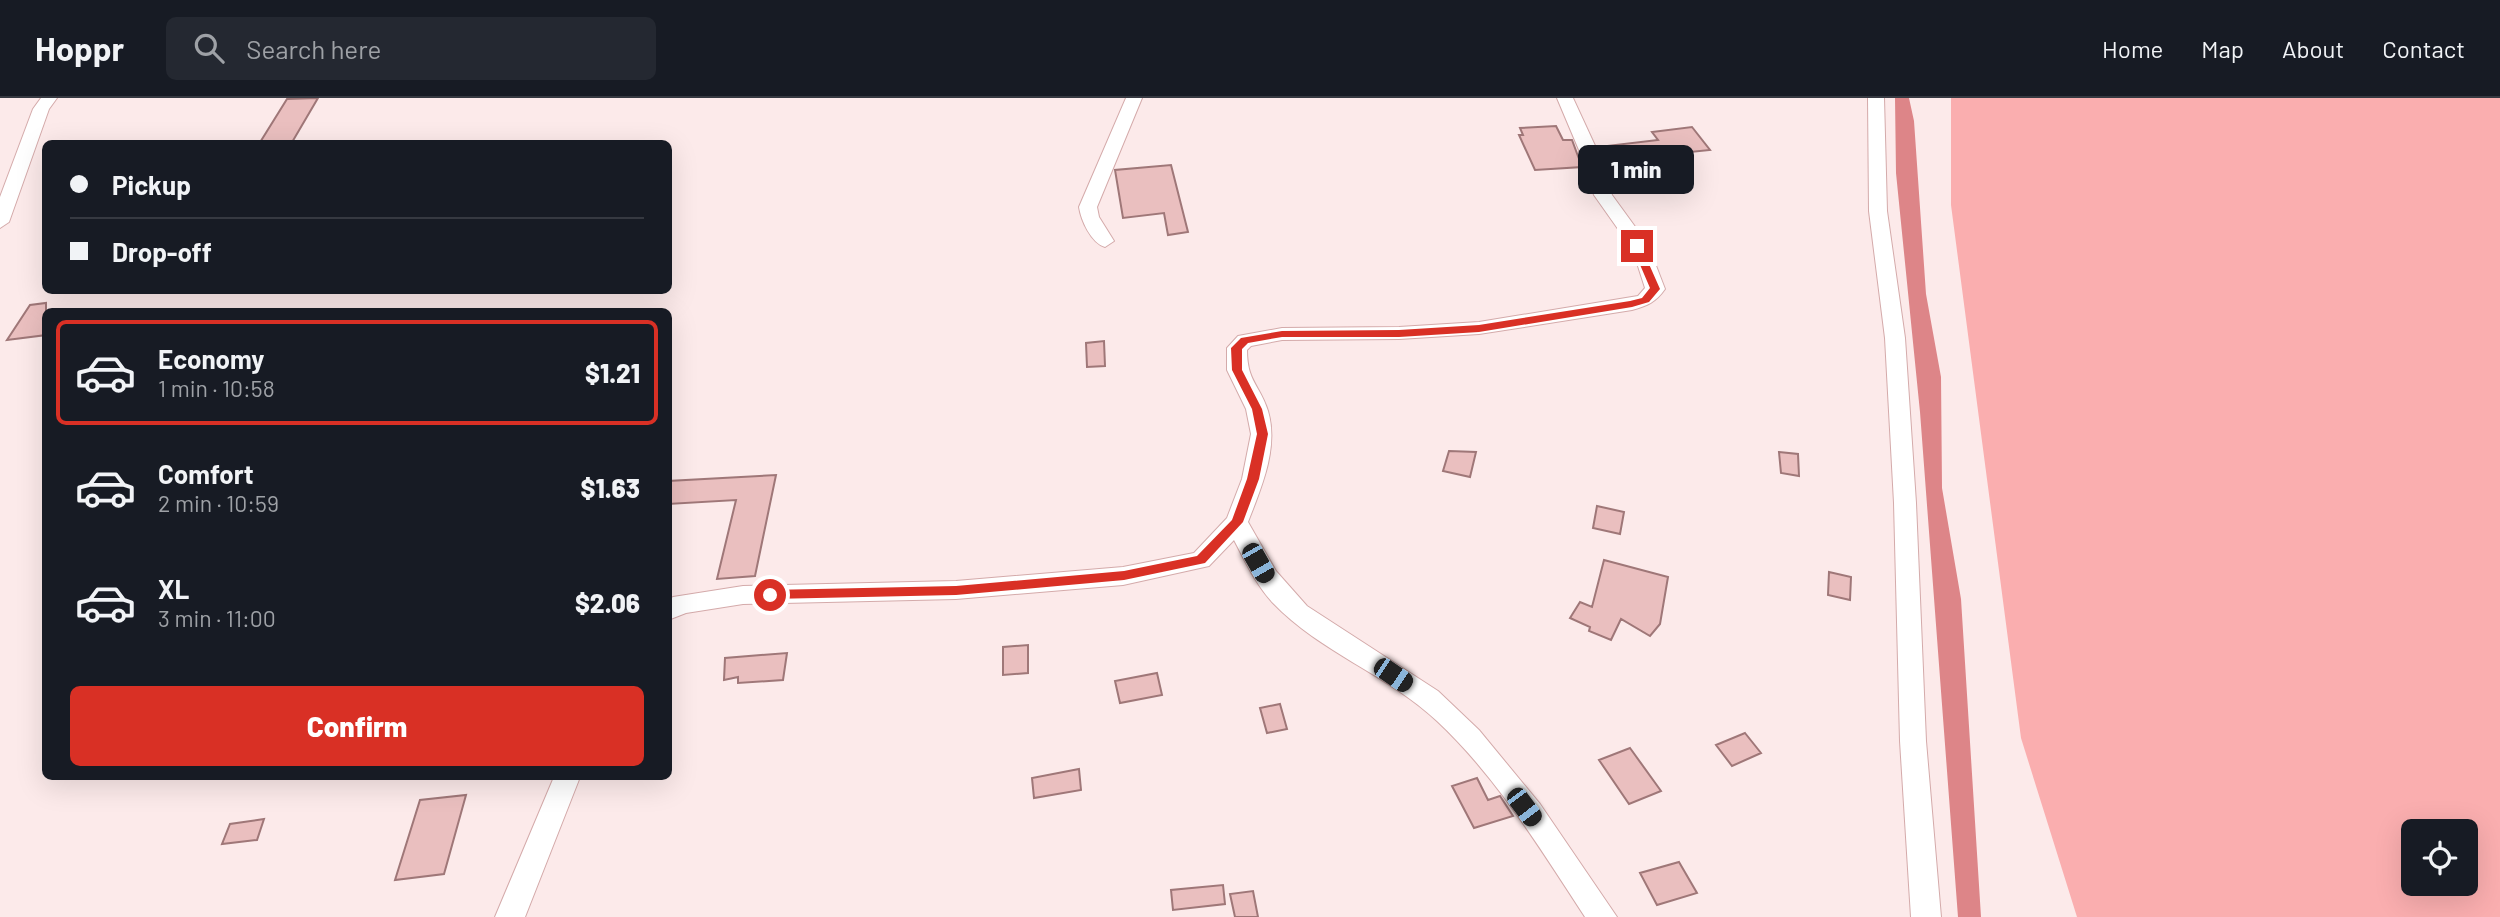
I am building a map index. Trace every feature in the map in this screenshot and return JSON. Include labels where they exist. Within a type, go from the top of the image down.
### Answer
[{"type":"street","points":[[0,222],[41,109],[49,98]]},
{"type":"street","points":[[1105,241],[1090,217],[1088,207],[1134,98]]},
{"type":"street","points":[[672,609],[682,604],[743,596],[956,590],[1124,576],[1201,560],[1237,522],[1253,479],[1262,434],[1257,409],[1237,370],[1237,348],[1245,341],[1282,334],[1399,333],[1479,328],[1632,304],[1645,300],[1655,289],[1634,240],[1603,195],[1588,150],[1565,98]]},
{"type":"street","points":[[1876,98],[1878,211],[1895,338],[1905,503],[1913,741],[1926,917]]},
{"type":"street","points":[[1237,522],[1267,578],[1282,597],[1316,624],[1447,714],[1496,770],[1566,862],[1602,917]]},
{"type":"street","points":[[510,917],[566,780]]},
{"type":"shaded area","points":[[1895,98],[1909,98],[1914,121],[1926,294],[1941,377],[1942,488],[1961,599],[1981,917],[1958,917],[1920,412],[1896,173]]},
{"type":"shaded area","points":[[1951,98],[2500,98],[2500,917],[2077,917],[2021,738],[1951,205]]},
{"type":"building","points":[[318,98],[293,140],[261,140],[287,99]]},
{"type":"building","points":[[1556,126],[1563,140],[1572,140],[1582,167],[1535,170],[1519,135],[1523,135],[1520,128]]},
{"type":"building","points":[[1692,127],[1710,150],[1670,154],[1674,160],[1633,164],[1647,186],[1617,189],[1598,147],[1658,140],[1652,132]]},
{"type":"building","points":[[1171,165],[1188,232],[1168,235],[1164,213],[1123,218],[1115,170]]},
{"type":"building","points":[[46,303],[46,308],[42,308],[42,336],[7,340],[30,305]]},
{"type":"building","points":[[1104,341],[1105,366],[1087,367],[1086,343]]},
{"type":"building","points":[[1449,451],[1476,452],[1470,477],[1443,471]]},
{"type":"building","points":[[1779,452],[1798,454],[1799,476],[1781,473]]},
{"type":"building","points":[[776,475],[755,576],[717,579],[736,500],[672,504],[672,481]]},
{"type":"building","points":[[1597,506],[1624,512],[1620,534],[1593,528]]},
{"type":"building","points":[[1604,560],[1668,577],[1660,624],[1650,636],[1621,619],[1611,640],[1589,631],[1590,627],[1570,618],[1580,602],[1592,607]]},
{"type":"building","points":[[1829,572],[1851,577],[1850,600],[1828,595]]},
{"type":"building","points":[[1028,645],[1028,673],[1003,675],[1003,647]]},
{"type":"building","points":[[787,653],[783,680],[738,683],[738,677],[724,680],[725,658]]},
{"type":"building","points":[[1157,673],[1162,695],[1120,703],[1115,681]]},
{"type":"building","points":[[1280,704],[1287,729],[1267,733],[1260,708]]},
{"type":"building","points":[[1745,733],[1761,753],[1732,766],[1716,745]]},
{"type":"building","points":[[1630,748],[1661,791],[1629,804],[1599,760]]},
{"type":"building","points":[[1079,769],[1081,790],[1034,798],[1032,778]]},
{"type":"building","points":[[1477,778],[1488,800],[1500,796],[1513,816],[1474,828],[1452,786]]},
{"type":"building","points":[[466,795],[444,874],[395,880],[420,800]]},
{"type":"building","points":[[264,819],[257,840],[222,844],[230,824]]},
{"type":"building","points":[[1679,862],[1697,893],[1657,905],[1640,873]]},
{"type":"building","points":[[1223,885],[1225,904],[1173,910],[1171,890]]},
{"type":"building","points":[[1253,891],[1258,917],[1235,917],[1230,894]]},
{"type":"route","points":[[770,595],[956,590],[1124,576],[1201,560],[1237,522],[1253,479],[1262,434],[1257,409],[1237,370],[1237,348],[1245,341],[1282,334],[1399,333],[1479,328],[1632,304],[1645,300],[1655,289],[1637,246]]}]
